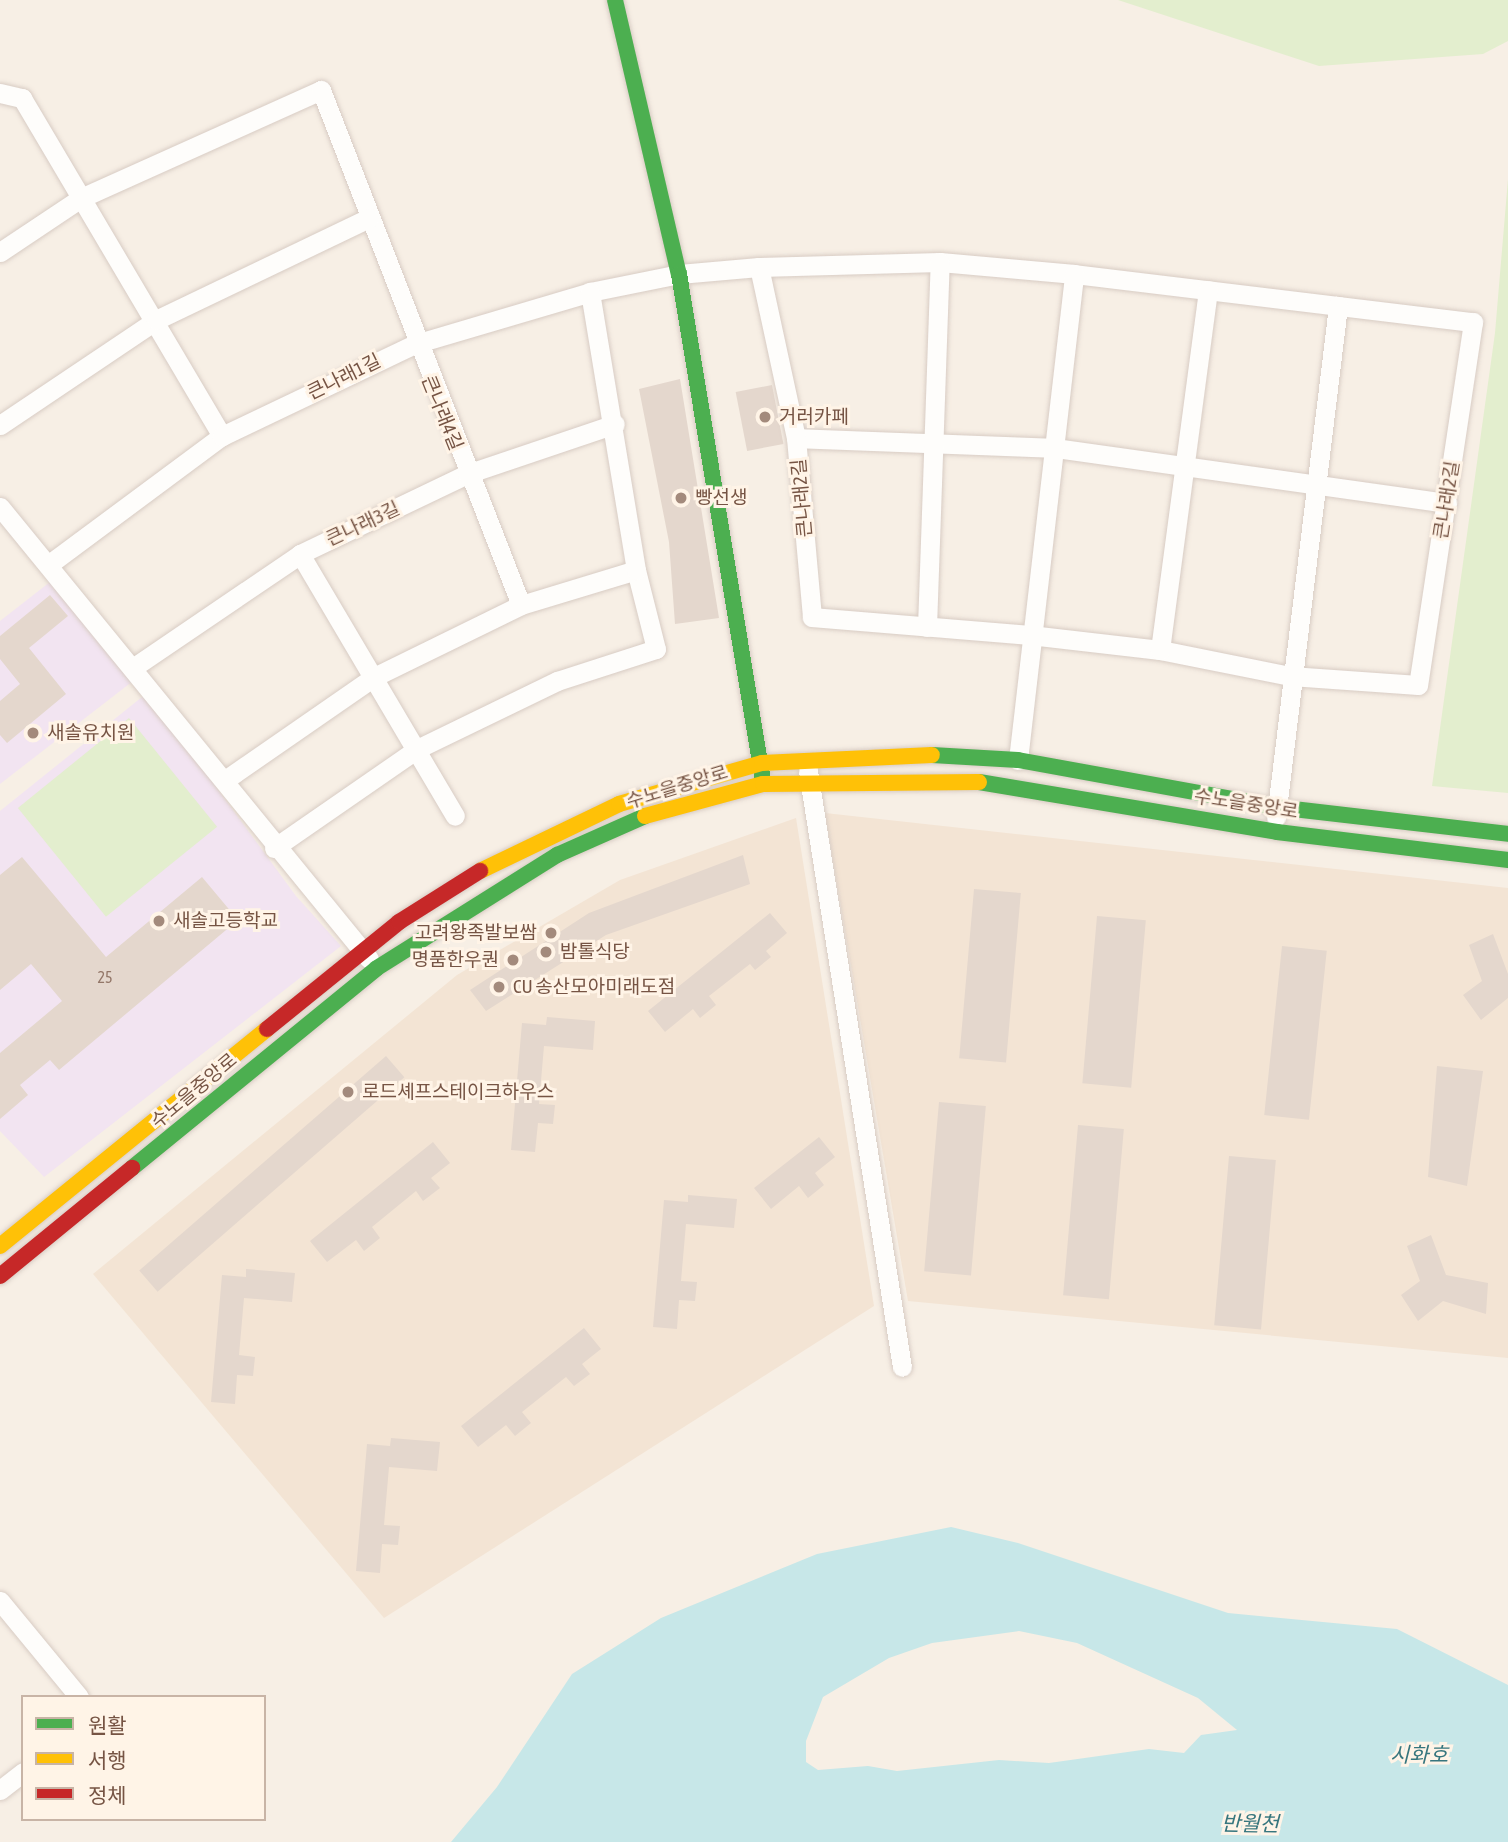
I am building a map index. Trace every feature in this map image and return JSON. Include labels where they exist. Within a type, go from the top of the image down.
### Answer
[{"type":"main road","points":[[615,0],[679,274],[762,763],[763,785]]},
{"type":"main road","name":"수노을중앙로","points":[[0,1246],[362,952],[506,855],[619,804],[762,763],[808,763],[922,754],[1018,760],[1276,807],[1508,834]]},
{"type":"main road","name":"수노을중앙로","points":[[0,1276],[377,968],[557,855],[634,820],[763,785],[964,780],[1277,832],[1508,860]]},
{"type":"street","name":"큰나래4길","points":[[0,252],[81,198],[321,90],[415,344],[521,606]]},
{"type":"street","points":[[0,93],[22,98],[156,320],[222,436]]},
{"type":"street","points":[[0,425],[59,379],[156,320],[369,218]]},
{"type":"street","name":"큰나래2길","points":[[679,274],[759,267],[940,262],[1074,274],[1474,322],[1418,685],[1290,676],[1160,650],[1030,635],[812,617],[796,438],[759,267]]},
{"type":"street","points":[[927,627],[940,262]]},
{"type":"street","name":"큰나래1길","points":[[48,565],[222,436],[415,344],[590,292],[679,274]]},
{"type":"street","points":[[1018,760],[1030,635],[1055,448],[1074,274]]},
{"type":"street","points":[[1160,650],[1182,466],[1208,290]]},
{"type":"street","points":[[274,848],[417,749],[557,681],[656,649],[636,570],[615,424],[590,292]]},
{"type":"street","points":[[1277,832],[1276,807],[1290,676],[1313,481],[1338,306]]},
{"type":"street","name":"큰나래3길","points":[[134,667],[300,554],[467,474],[615,424]]},
{"type":"street","points":[[796,438],[933,441],[1055,448],[1313,481],[1447,503]]},
{"type":"street","points":[[0,507],[225,780],[274,848],[377,968]]},
{"type":"street","points":[[300,554],[455,816]]},
{"type":"street","points":[[225,780],[374,677],[521,606],[636,570]]},
{"type":"street","points":[[808,763],[902,1367]]},
{"type":"street","points":[[3,1610],[77,1695]]},
{"type":"street","points":[[0,1790],[21,1774]]},
{"type":"shaded area","name":"새솔유치원","points":[[50,582],[133,681],[0,784],[0,621]]},
{"type":"shaded area","name":"새솔고등학교","points":[[147,693],[296,896],[341,946],[44,1177],[0,1131],[0,811]]},
{"type":"shaded area","points":[[825,813],[1508,888],[1508,1358],[908,1301]]},
{"type":"shaded area","points":[[796,818],[874,1306],[384,1618],[93,1274],[457,975],[620,880]]},
{"type":"green space","points":[[1118,0],[1508,0],[1508,41],[1483,54],[1319,66]]},
{"type":"green space","points":[[1508,179],[1508,793],[1432,786],[1495,333]]},
{"type":"green space","points":[[129,718],[217,827],[106,917],[18,808]]},
{"type":"water","points":[[951,1527],[1018,1543],[1228,1613],[1397,1629],[1508,1685],[1508,1842],[451,1842],[497,1787],[572,1674],[661,1618],[817,1554]],"holes":[[[1019,1631],[1077,1643],[1198,1698],[1237,1730],[1201,1735],[1184,1753],[1149,1749],[1049,1763],[999,1760],[897,1771],[868,1766],[818,1770],[806,1762],[806,1741],[823,1697],[889,1658],[932,1643]]]},
{"type":"building","points":[[680,379],[719,618],[675,624],[669,542],[639,389]]},
{"type":"building","points":[[772,385],[783,444],[747,451],[736,392]]},
{"type":"building","points":[[50,595],[68,616],[29,648],[66,694],[7,743],[0,735],[0,701],[20,684],[0,659],[0,636]]},
{"type":"building","points":[[743,855],[750,884],[606,935],[486,1011],[470,990],[589,913]]},
{"type":"building","points":[[22,857],[106,957],[202,877],[238,920],[59,1070],[50,1060],[20,1085],[28,1095],[0,1119],[0,1053],[62,1001],[31,964],[0,990],[0,875]]},
{"type":"building","points":[[974,889],[1021,893],[1006,1062],[959,1058]]},
{"type":"building","points":[[770,913],[787,933],[766,951],[771,957],[755,970],[750,964],[709,996],[716,1005],[700,1018],[693,1009],[665,1032],[648,1011]]},
{"type":"building","points":[[1097,916],[1146,920],[1131,1088],[1082,1083]]},
{"type":"building","points":[[1493,934],[1508,974],[1508,998],[1481,1020],[1463,995],[1482,981],[1469,945]]},
{"type":"building","points":[[1282,946],[1327,951],[1309,1120],[1264,1115]]},
{"type":"building","points":[[547,1017],[595,1021],[593,1050],[544,1046],[539,1104],[555,1105],[553,1124],[538,1123],[535,1152],[511,1150],[522,1023],[546,1025]]},
{"type":"building","points":[[386,1056],[404,1077],[158,1292],[139,1271]]},
{"type":"building","points":[[1437,1066],[1483,1071],[1467,1186],[1428,1177]]},
{"type":"building","points":[[939,1102],[986,1106],[971,1275],[924,1271]]},
{"type":"building","points":[[1078,1125],[1124,1129],[1109,1299],[1063,1295]]},
{"type":"building","points":[[819,1137],[835,1157],[815,1173],[824,1185],[808,1198],[799,1186],[771,1209],[754,1188]]},
{"type":"building","points":[[433,1142],[450,1163],[431,1178],[440,1188],[423,1201],[416,1191],[372,1227],[380,1238],[364,1251],[356,1240],[327,1262],[310,1241]]},
{"type":"building","points":[[1229,1156],[1276,1160],[1261,1329],[1214,1325]]},
{"type":"building","points":[[688,1195],[737,1199],[734,1228],[686,1224],[681,1281],[697,1282],[695,1301],[679,1300],[677,1329],[653,1327],[664,1200],[688,1202]]},
{"type":"building","points":[[1431,1235],[1446,1275],[1488,1283],[1486,1314],[1443,1301],[1418,1321],[1401,1295],[1420,1281],[1407,1246]]},
{"type":"building","points":[[246,1269],[295,1273],[292,1302],[244,1298],[239,1355],[255,1357],[253,1376],[237,1375],[235,1404],[211,1402],[222,1275],[246,1277]]},
{"type":"building","points":[[584,1328],[601,1349],[582,1364],[590,1374],[574,1386],[566,1377],[522,1412],[531,1423],[515,1436],[506,1425],[478,1447],[461,1426]]},
{"type":"building","points":[[391,1438],[440,1442],[437,1471],[389,1467],[384,1525],[400,1526],[398,1545],[382,1544],[380,1573],[356,1571],[367,1444],[390,1446]]},
{"type":"traffic: fast","points":[[615,0],[679,274],[763,781]]},
{"type":"traffic: fast","points":[[932,755],[1018,760],[1276,807],[1508,834]]},
{"type":"traffic: fast","points":[[979,782],[1277,832],[1508,860]]},
{"type":"traffic: fast","points":[[132,1168],[377,968],[557,855],[645,816]]},
{"type":"traffic: slow","points":[[480,871],[619,804],[762,763],[932,755]]},
{"type":"traffic: slow","points":[[645,816],[763,784],[979,782]]},
{"type":"traffic: slow","points":[[0,1246],[267,1029]]},
{"type":"traffic: jam","points":[[267,1029],[399,922],[480,871]]},
{"type":"traffic: jam","points":[[0,1276],[132,1168]]},
{"type":"place","name":"거러카페","points":[[765,417]]},
{"type":"place","name":"빵선생","points":[[681,498]]},
{"type":"place","name":"새솔유치원","points":[[33,733]]},
{"type":"place","name":"새솔고등학교","points":[[159,921]]},
{"type":"place","name":"고려왕족발보쌈","points":[[551,933]]},
{"type":"place","name":"밤톨식당","points":[[546,952]]},
{"type":"place","name":"명품한우퀀","points":[[513,960]]},
{"type":"place","name":"CU 송산모아미래도점","points":[[499,987]]},
{"type":"place","name":"로드셰프스테이크하우스","points":[[348,1092]]},
{"type":"water label","name":"시화호","points":[[1419,1754]]},
{"type":"water label","name":"반월천","points":[[1250,1823]]}]
